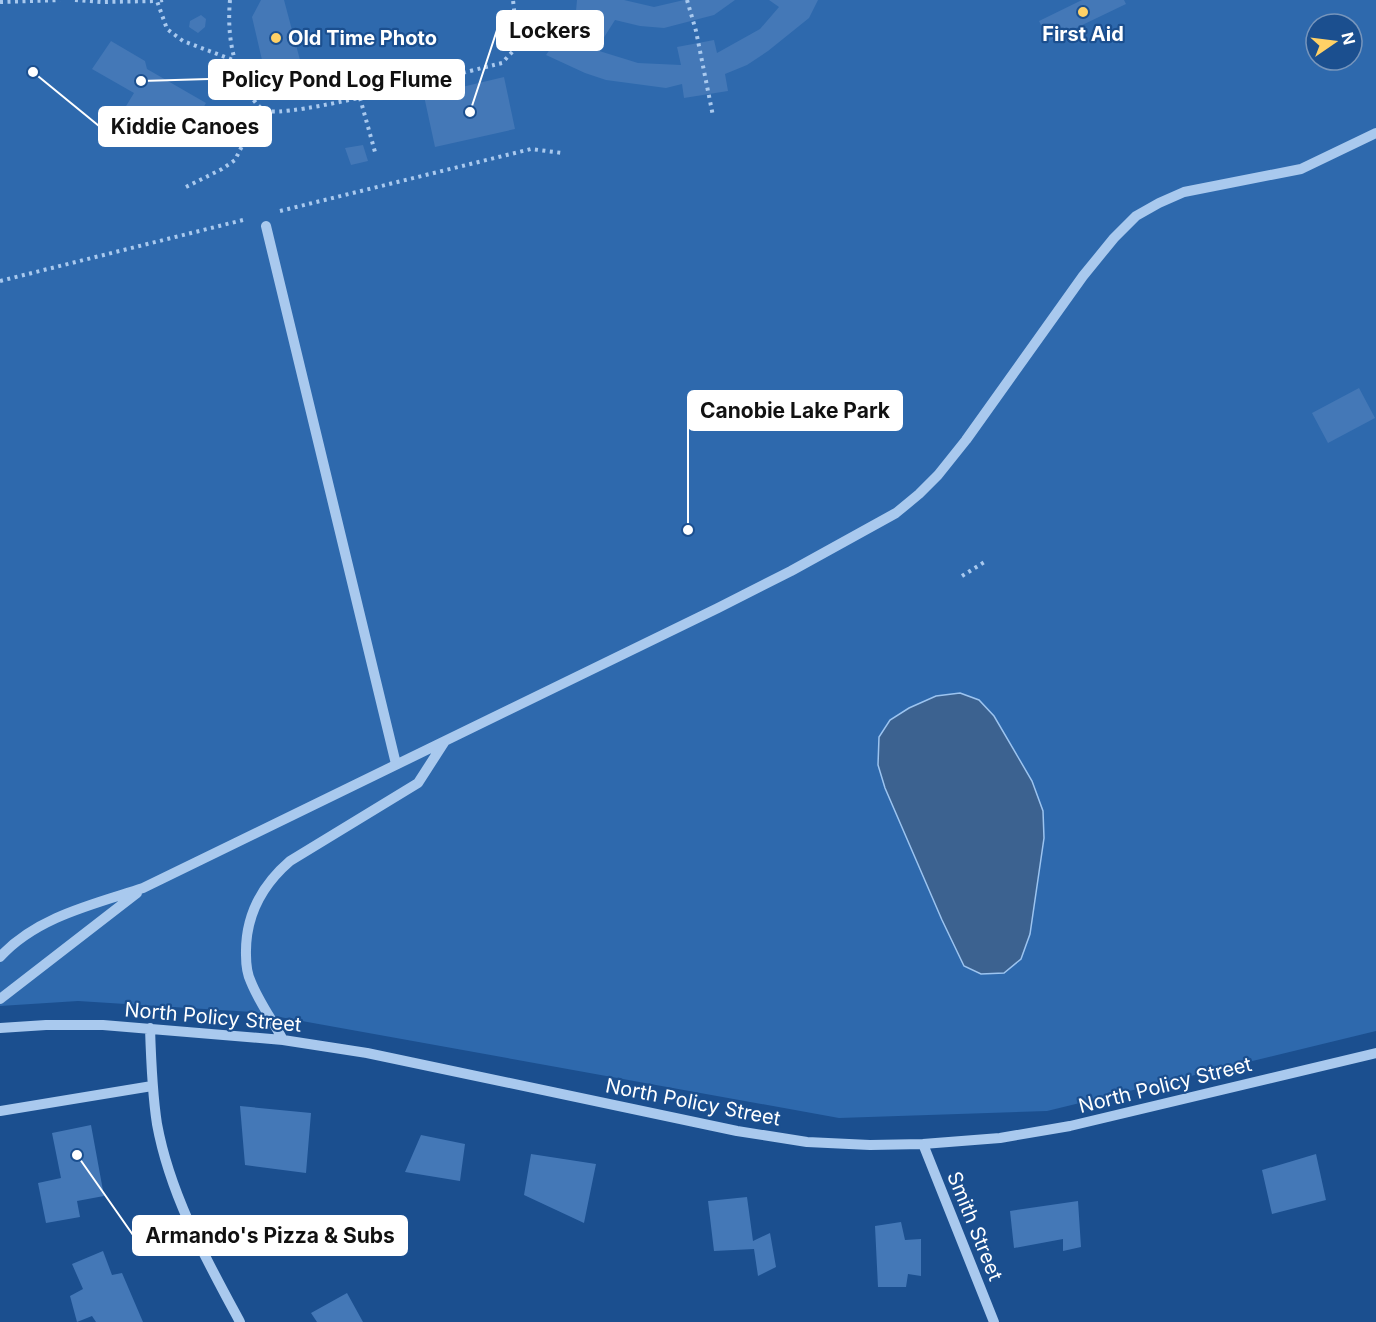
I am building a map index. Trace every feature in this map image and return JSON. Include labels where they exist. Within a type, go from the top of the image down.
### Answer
[{"type":"street","points":[[0,957],[9,947],[60,915],[143,888],[791,572],[896,513],[938,476],[1083,276],[1114,238],[1136,216],[1184,192],[1301,169],[1376,133]]},
{"type":"street","points":[[266,226],[396,764]]},
{"type":"street","points":[[283,1040],[250,982],[246,963],[248,925],[263,890],[290,861],[418,783],[446,740]]},
{"type":"street","points":[[0,999],[143,888]]},
{"type":"street","name":"North Policy Street","points":[[0,1028],[46,1024],[150,1028],[283,1040],[367,1053],[737,1131],[807,1142],[848,1145],[923,1144],[1000,1138],[1070,1126],[1376,1053]]},
{"type":"street","points":[[150,1028],[152,1086],[158,1125],[178,1196],[205,1259],[240,1322]]},
{"type":"street","points":[[0,1111],[152,1086]]},
{"type":"street","name":"Smith Street","points":[[923,1144],[994,1322]]},
{"type":"path","points":[[0,2],[60,0]]},
{"type":"path","points":[[75,0],[102,2],[163,0]]},
{"type":"path","points":[[230,0],[229,36],[234,60],[243,82],[255,103],[266,111],[283,113],[360,98],[502,63],[515,49],[517,36],[513,2],[522,0]]},
{"type":"path","points":[[687,0],[696,31],[713,116]]},
{"type":"path","points":[[157,1],[167,28],[175,35],[183,41],[234,60]]},
{"type":"path","points":[[360,98],[375,152]]},
{"type":"path","points":[[186,187],[222,170],[234,160],[266,111]]},
{"type":"path","points":[[531,148],[562,153]]},
{"type":"path","points":[[962,576],[986,561]]},
{"type":"shaded area","points":[[0,0],[1376,0],[1376,1031],[1047,1111],[839,1118],[252,1012],[78,1001],[0,1006]]},
{"type":"shaded area","points":[[960,693],[979,700],[994,716],[1032,781],[1043,811],[1044,838],[1030,934],[1021,959],[1004,973],[981,974],[964,966],[885,788],[878,765],[879,737],[890,720],[909,708],[936,696]]},
{"type":"building","name":"Old Time Photo","points":[[261,0],[284,0],[300,60],[265,73],[252,17]]},
{"type":"building","points":[[577,0],[624,0],[654,7],[684,0],[735,0],[714,15],[664,28],[640,26],[615,20],[596,50],[638,63],[681,65],[677,47],[714,40],[717,53],[760,29],[779,7],[769,0],[818,0],[809,18],[768,51],[747,65],[725,74],[728,91],[684,98],[682,84],[666,88],[606,80],[546,55],[576,11]]},
{"type":"building","name":"First Aid","points":[[1082,0],[1124,0],[1126,4],[1049,41],[1039,21]]},
{"type":"building","points":[[201,15],[206,19],[205,27],[198,33],[189,27],[190,21]]},
{"type":"building","points":[[111,41],[145,61],[147,69],[206,103],[190,131],[168,118],[160,133],[123,111],[134,93],[92,69]]},
{"type":"building","points":[[504,77],[515,129],[435,147],[424,96]]},
{"type":"building","points":[[363,145],[368,161],[351,165],[345,148]]},
{"type":"building","points":[[1359,388],[1375,418],[1328,443],[1312,413]]},
{"type":"building","points":[[240,1106],[311,1113],[306,1173],[245,1165]]},
{"type":"building","points":[[91,1125],[104,1196],[77,1201],[80,1217],[46,1223],[38,1183],[61,1178],[52,1133]]},
{"type":"building","points":[[421,1135],[465,1144],[460,1181],[405,1172]]},
{"type":"building","points":[[531,1154],[596,1164],[584,1223],[524,1195]]},
{"type":"building","points":[[1316,1154],[1326,1200],[1272,1214],[1262,1170]]},
{"type":"building","points":[[747,1197],[753,1241],[770,1233],[776,1267],[758,1276],[754,1249],[714,1251],[708,1201]]},
{"type":"building","points":[[1078,1201],[1081,1247],[1063,1251],[1063,1239],[1014,1248],[1010,1211]]},
{"type":"building","points":[[901,1222],[905,1240],[921,1239],[921,1276],[908,1274],[906,1287],[878,1287],[875,1226]]},
{"type":"building","points":[[103,1251],[112,1275],[122,1273],[143,1322],[96,1322],[92,1316],[77,1322],[70,1296],[83,1289],[72,1264]]},
{"type":"building","points":[[347,1293],[363,1322],[317,1322],[311,1313]]},
{"type":"place","name":"First Aid","points":[[1083,12]]},
{"type":"place","name":"Old Time Photo","points":[[276,38]]},
{"type":"place","name":"Kiddie Canoes","points":[[33,72]]},
{"type":"place","name":"Policy Pond Log Flume","points":[[141,81]]},
{"type":"place","name":"Lockers","points":[[470,112]]},
{"type":"place","name":"Canobie Lake Park","points":[[688,530]]},
{"type":"place","name":"Armando's Pizza & Subs","points":[[77,1155]]}]
